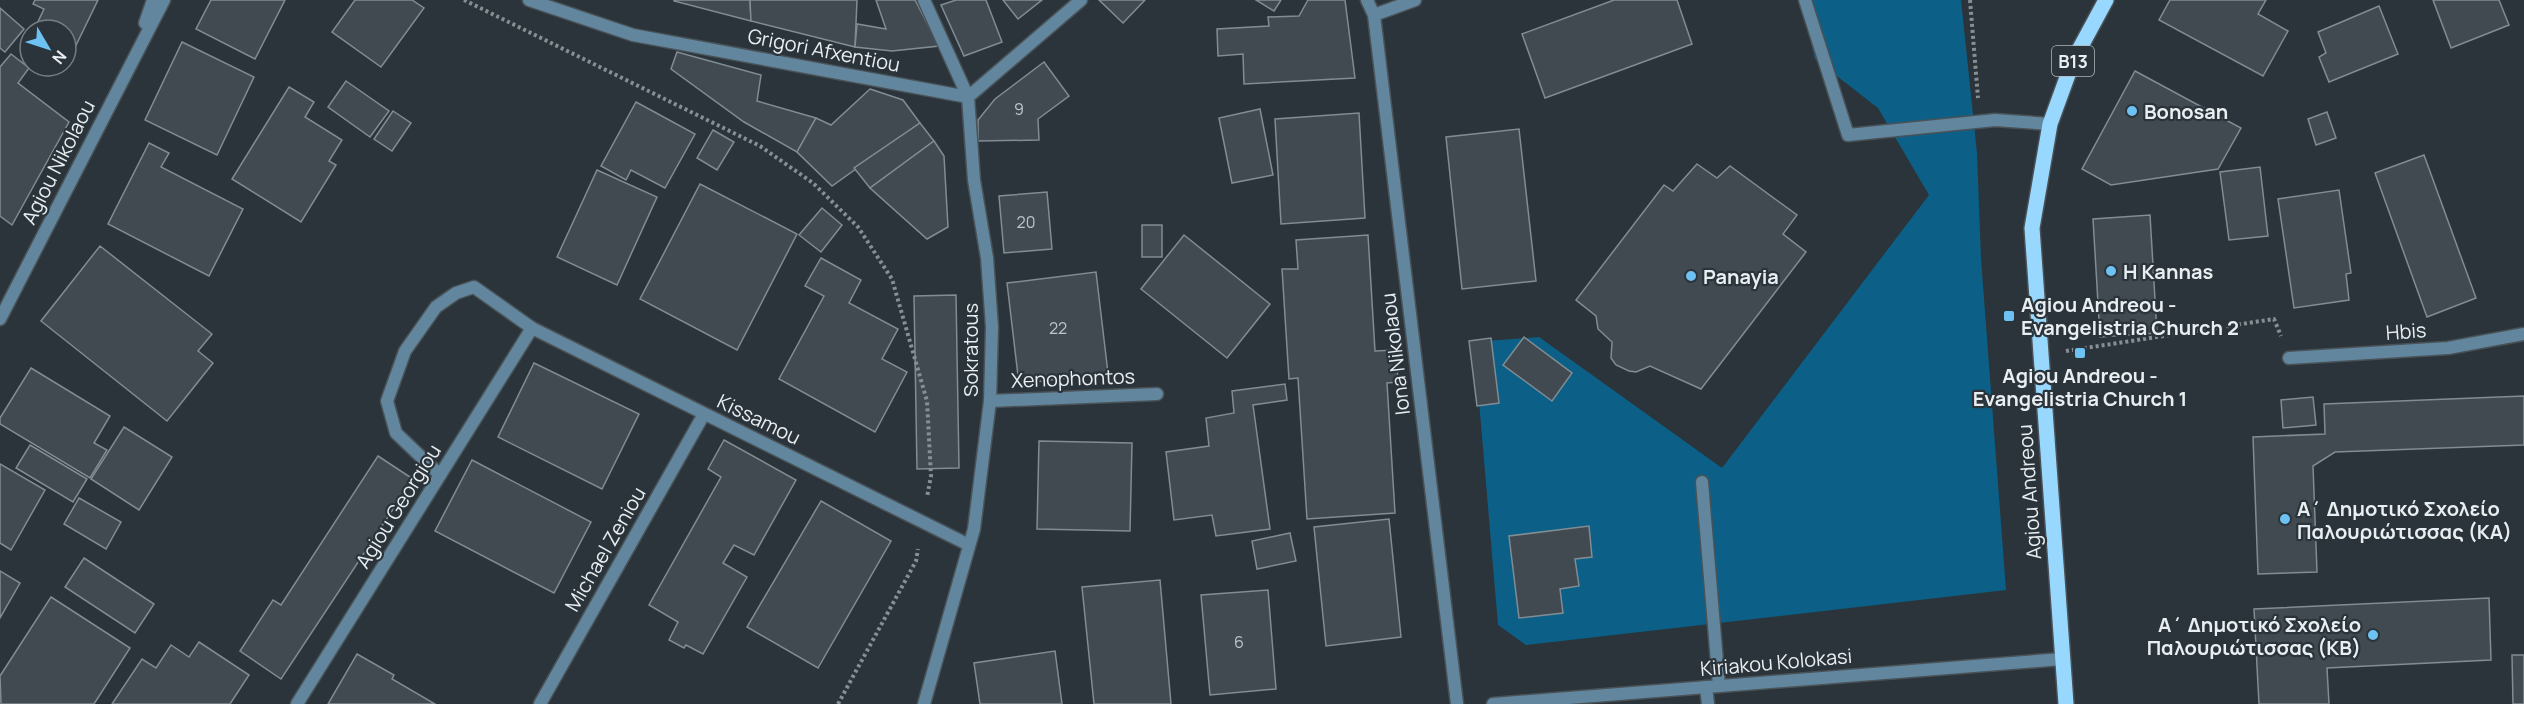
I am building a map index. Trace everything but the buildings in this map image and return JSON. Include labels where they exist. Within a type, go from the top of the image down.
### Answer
[{"type":"main road","name":"Agiou Andreou","points":[[2066,704],[2032,228],[2050,124],[2073,61],[2105,1]]},
{"type":"street","name":"Agiou Nikolaou","points":[[134,55],[153,0]]},
{"type":"street","name":"Agiou Nikolaou","points":[[0,319],[164,0]]},
{"type":"street","name":"Grigori Afxentiou","points":[[530,0],[633,35],[968,97]]},
{"type":"street","name":"Sokratous","points":[[924,0],[968,97],[974,180],[987,258],[991,316],[990,401],[969,545],[924,704]]},
{"type":"street","points":[[968,97],[1081,0]]},
{"type":"street","name":"Iona Nikolaou","points":[[1367,0],[1374,15],[1457,704]]},
{"type":"street","points":[[1374,15],[1415,0]]},
{"type":"street","points":[[1805,0],[1848,135],[1995,120],[2050,124]]},
{"type":"street","name":"Kissamou","points":[[440,475],[396,433],[387,401],[405,351],[436,307],[456,293],[474,287],[532,328],[969,545]]},
{"type":"street","name":"Agiou Georgiou","points":[[297,704],[532,328]]},
{"type":"street","name":"Hbis","points":[[2289,358],[2448,348],[2524,334]]},
{"type":"street","name":"Xenophontos","points":[[990,401],[1157,394]]},
{"type":"street","name":"Michael Zeniou","points":[[540,704],[704,414]]},
{"type":"street","points":[[1702,482],[1712,687],[1708,704]]},
{"type":"street","name":"Kiriakou Kolokasi","points":[[1494,704],[2062,659]]},
{"type":"path","points":[[464,0],[760,146],[813,183],[858,226],[892,279],[927,401],[931,476],[916,561],[838,704]]},
{"type":"path","points":[[1970,0],[1980,122]]},
{"type":"path","points":[[2041,355],[2274,319],[2289,358]]},
{"type":"shaded area","points":[[1801,0],[1961,0],[1977,153],[1981,259],[2006,590],[1526,645],[1498,625],[1474,342],[1539,337],[1722,468],[1929,195],[1878,108],[1815,59]]},
{"type":"place","name":"Bonosan","points":[[2132,111]]},
{"type":"place","name":"H Kannas","points":[[2111,271]]},
{"type":"place","name":"Panayia","points":[[1691,276]]},
{"type":"place","name":"Agiou Andreou - Evangelistria Church 2","points":[[2009,316]]},
{"type":"place","name":"Agiou Andreou - Evangelistria Church 1","points":[[2080,353]]},
{"type":"place","name":"Α΄ Δημοτικό Σχολείο Παλουριώτισσας (ΚΑ)","points":[[2285,519]]},
{"type":"place","name":"Α΄ Δημοτικό Σχολείο Παλουριώτισσας (ΚΒ)","points":[[2373,635]]}]
